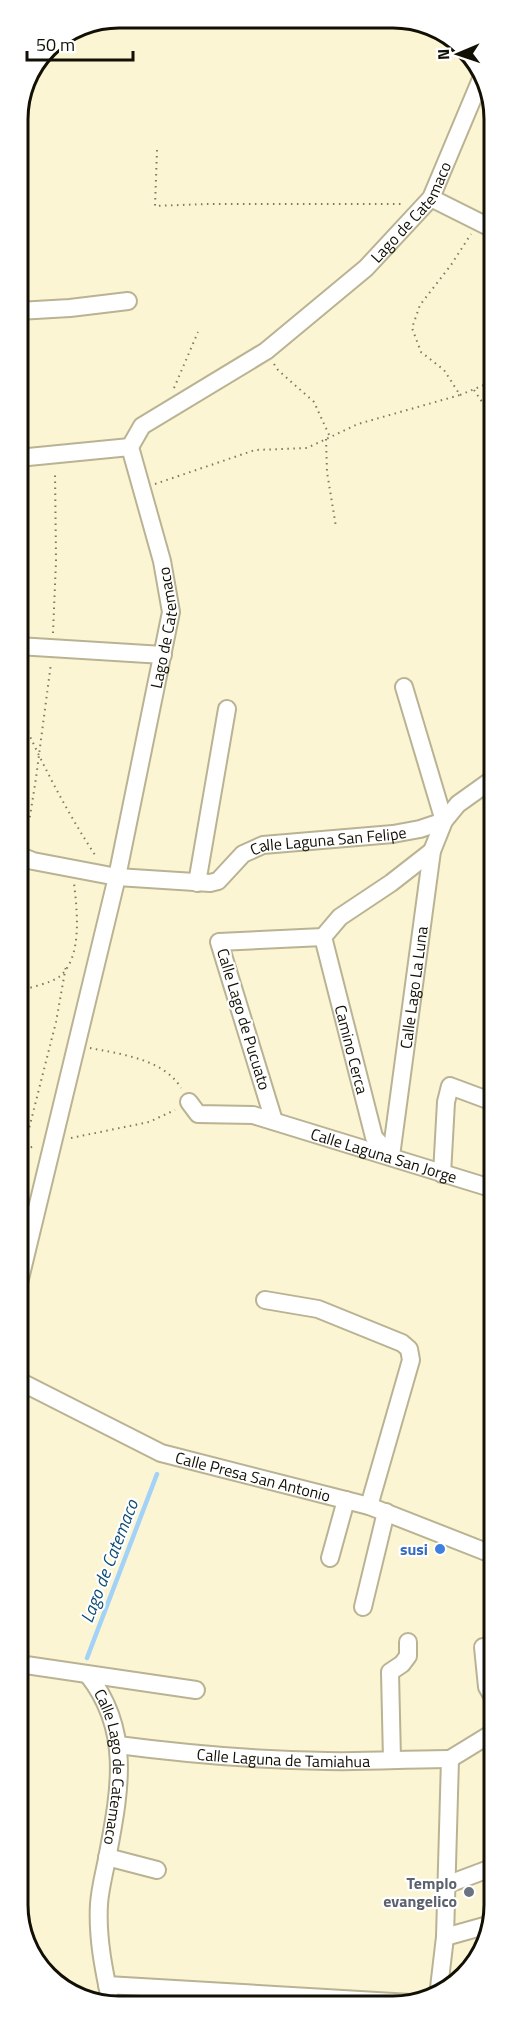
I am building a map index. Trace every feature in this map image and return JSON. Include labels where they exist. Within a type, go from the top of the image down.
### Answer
[{"type":"street","name":"Lago de Catemaco","points":[[28,1245],[76,1046],[171,612],[162,561],[130,447],[142,426],[266,351],[366,268],[428,201],[477,88]]},
{"type":"street","points":[[428,201],[484,224]]},
{"type":"street","points":[[29,310],[128,301]]},
{"type":"street","points":[[29,457],[130,447]]},
{"type":"street","points":[[29,647],[163,655]]},
{"type":"street","points":[[404,687],[444,821]]},
{"type":"street","points":[[197,883],[227,709]]},
{"type":"street","name":"Calle Laguna San Felipe","points":[[29,859],[113,877],[210,883],[218,881],[243,854],[263,845],[393,834],[420,829],[444,821],[458,804],[484,786]]},
{"type":"street","name":"Calle Lago La Luna","points":[[391,1156],[432,851],[444,821]]},
{"type":"street","points":[[323,937],[340,917],[391,883],[432,851]]},
{"type":"street","name":"Calle Lago de Pucuato","points":[[274,1121],[219,942],[323,937]]},
{"type":"street","name":"Camino Cerca","points":[[323,937],[374,1137],[391,1156]]},
{"type":"street","points":[[442,1174],[446,1102],[450,1086],[483,1098]]},
{"type":"street","name":"Calle Laguna San Jorge","points":[[189,1102],[198,1114],[253,1115],[483,1186]]},
{"type":"street","points":[[265,1300],[318,1309],[402,1342],[409,1349],[411,1359],[369,1506]]},
{"type":"street","name":"Calle Presa San Antonio","points":[[28,1387],[161,1453],[369,1506],[483,1551]]},
{"type":"street","points":[[330,1558],[346,1500]]},
{"type":"street","points":[[363,1606],[386,1512]]},
{"type":"street","points":[[392,1760],[390,1672],[402,1664],[408,1656],[408,1642]]},
{"type":"street","points":[[28,1665],[196,1690]]},
{"type":"street","name":"Calle Lago de Catemaco","points":[[88,1675],[101,1692],[118,1745],[120,1768],[116,1811],[99,1903],[100,1944],[109,1995]]},
{"type":"street","points":[[440,1982],[445,1937],[450,1759],[483,1739]]},
{"type":"street","name":"Calle Laguna de Tamiahua","points":[[118,1745],[278,1759],[328,1761],[450,1759]]},
{"type":"street","points":[[107,1857],[157,1870]]},
{"type":"street","points":[[446,1885],[483,1871]]},
{"type":"street","points":[[445,1937],[480,1927]]},
{"type":"street","points":[[107,1986],[297,1996]]},
{"type":"path","points":[[157,150],[154,206],[428,201]]},
{"type":"path","points":[[460,395],[444,370],[421,352],[412,328],[420,305],[484,227]]},
{"type":"path","points":[[163,413],[198,332]]},
{"type":"path","points":[[266,351],[278,370],[314,402],[328,438],[327,472],[336,527]]},
{"type":"path","points":[[141,488],[255,450],[307,448],[358,424],[460,395],[484,385]]},
{"type":"path","points":[[474,390],[484,405]]},
{"type":"path","points":[[29,733],[74,823],[113,877]]},
{"type":"path","points":[[29,988],[58,978],[73,957],[77,927],[72,868]]},
{"type":"path","points":[[28,1123],[56,1022],[66,966]]},
{"type":"path","points":[[28,1148],[149,1122],[189,1102],[176,1080],[151,1064],[124,1055],[76,1046]]},
{"type":"waterway","name":"Lago de Catemaco","points":[[87,1658],[157,1474]]},
{"type":"place","name":"susi","points":[[440,1549]]},
{"type":"place","name":"Templo evangelico","points":[[469,1892]]}]
